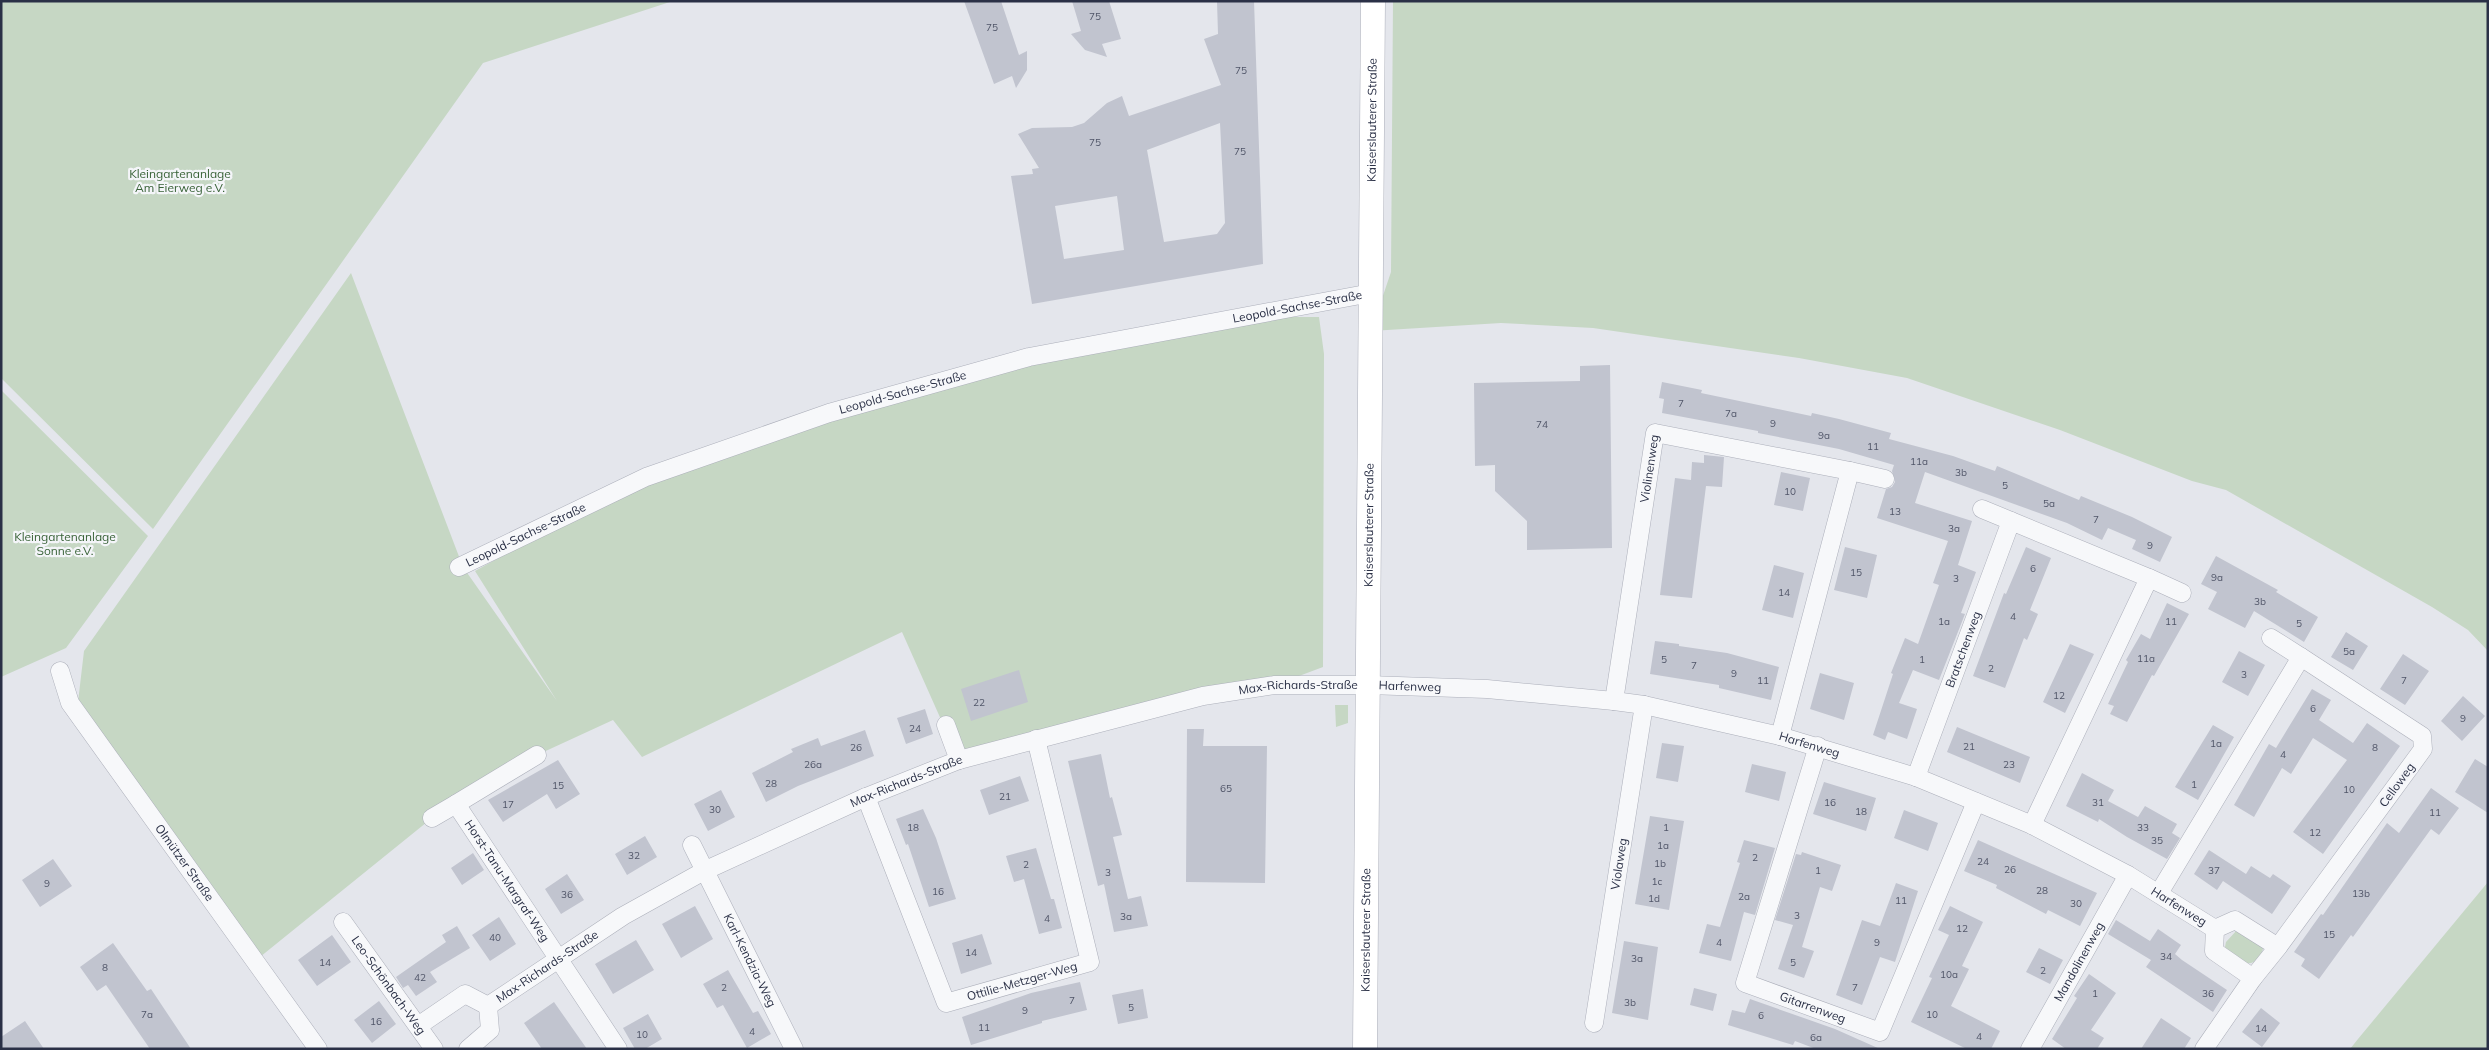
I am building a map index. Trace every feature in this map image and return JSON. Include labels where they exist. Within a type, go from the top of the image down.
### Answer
[{"type":"street","name":"Kaiserslauterer Straße","points":[[1365,1049],[1373,1]]},
{"type":"street","name":"Leopold-Sachse-Straße","points":[[459,567],[646,477],[829,413],[1029,357],[1371,293]]},
{"type":"street","name":"Violinenweg","points":[[1614,701],[1655,433],[1885,479]]},
{"type":"street","points":[[1780,736],[1850,471]]},
{"type":"street","points":[[1982,509],[2182,593]]},
{"type":"street","name":"Bratschenweg","points":[[1916,777],[2011,521]]},
{"type":"street","points":[[2032,825],[2149,578]]},
{"type":"street","name":"Celloweg","points":[[2271,638],[2302,656],[2422,736],[2423,749],[2278,947]]},
{"type":"street","points":[[2159,893],[2302,656]]},
{"type":"street","name":"Olmützer Straße","points":[[60,671],[70,703],[318,1049]]},
{"type":"street","name":"Max-Richards-Straße","points":[[488,1006],[623,916],[704,871],[866,797],[959,760],[1203,696],[1275,685],[1368,685]]},
{"type":"street","name":"Harfenweg","points":[[1368,685],[1487,689],[1614,701],[1644,706],[1818,746],[1916,777],[2032,825],[2128,875],[2215,929]]},
{"type":"street","name":"Violaweg","points":[[1594,1023],[1644,706]]},
{"type":"street","points":[[946,725],[959,760]]},
{"type":"street","name":"Ottilie-Metzger-Weg","points":[[866,797],[946,1003],[1090,962],[1036,739]]},
{"type":"street","name":"Gitarrenweg","points":[[1818,746],[1745,983],[1880,1032],[1976,802]]},
{"type":"street","points":[[432,818],[537,755]]},
{"type":"street","name":"Horst-Tanu-Margraf-Weg","points":[[456,804],[558,959]]},
{"type":"street","points":[[692,845],[704,871]]},
{"type":"street","name":"Karl-Kendzia-Weg","points":[[704,871],[794,1049]]},
{"type":"street","name":"Mandolinenweg","points":[[2030,1049],[2128,875]]},
{"type":"street","name":"Harfenweg","points":[[2215,929],[2235,920],[2278,947]]},
{"type":"street","name":"Leo-Schönbach-Weg","points":[[344,922],[434,1049]]},
{"type":"street","name":"Harfenweg","points":[[2215,929],[2214,951],[2253,978]]},
{"type":"street","points":[[2204,1049],[2253,978],[2278,947]]},
{"type":"street","points":[[558,959],[618,1049]]},
{"type":"street","name":"Max-Richards-Straße","points":[[418,1026],[465,994],[488,1006]]},
{"type":"street","name":"Max-Richards-Straße","points":[[468,1049],[490,1030],[488,1006]]},
{"type":"green space","name":"Kleingartenanlage Am Eierweg e.V.","points":[[1,1],[673,1],[483,63],[153,529],[1,378]]},
{"type":"green space","points":[[1393,1],[2488,1],[2488,651],[2468,630],[2432,607],[2226,490],[2192,481],[2060,430],[1907,378],[1799,358],[1593,328],[1501,323],[1371,331],[1391,272]]},
{"type":"green space","points":[[351,273],[463,567],[557,701],[475,571],[646,477],[1029,357],[1286,317],[1319,317],[1324,354],[1323,667],[1275,685],[959,760],[902,632],[642,757],[613,720],[537,755],[432,818],[255,961],[78,702],[84,651]]},
{"type":"green space","name":"Kleingartenanlage Sonne e.V.","points":[[1,390],[148,536],[66,648],[1,677]]},
{"type":"green space","points":[[1335,705],[1348,705],[1348,723],[1336,727]]},
{"type":"green space","points":[[2488,882],[2488,1049],[2350,1049],[2358,1039]]},
{"type":"green space","points":[[2237,930],[2263,947],[2262,953],[2254,962],[2245,963],[2240,961],[2231,955],[2225,947],[2226,942]]},
{"type":"building","points":[[964,1],[1001,1],[1019,55],[1027,51],[1027,70],[1016,88],[1012,76],[994,84]]},
{"type":"building","points":[[1072,1],[1109,1],[1121,39],[1102,44],[1107,57],[1085,50],[1071,34],[1081,31]]},
{"type":"building","points":[[1217,1],[1254,1],[1263,264],[1032,304],[1011,176],[1033,174],[1032,169],[1039,168],[1018,134],[1032,128],[1072,127],[1084,123],[1107,103],[1122,96],[1129,116],[1221,85],[1204,39],[1218,34]],"holes":[[[1220,123],[1225,223],[1217,234],[1164,242],[1147,150]],[[1117,196],[1124,250],[1064,259],[1055,206]]]},
{"type":"building","points":[[1610,365],[1612,548],[1527,550],[1527,521],[1495,491],[1495,465],[1475,466],[1474,383],[1580,381],[1580,366]]},
{"type":"building","points":[[1662,382],[1702,390],[1701,393],[1811,416],[1812,413],[1839,419],[1891,433],[1889,439],[1953,456],[1995,471],[1997,466],[2079,500],[2081,496],[2132,517],[2172,537],[2160,562],[2132,549],[2136,540],[2108,528],[2102,540],[2067,523],[1925,472],[1915,503],[1972,521],[1958,565],[1976,572],[1961,613],[1965,614],[1939,680],[1913,670],[1899,703],[1917,709],[1907,739],[1888,732],[1885,740],[1873,735],[1893,674],[1891,673],[1905,638],[1918,644],[1939,585],[1933,583],[1948,541],[1877,518],[1886,489],[1892,487],[1895,482],[1892,471],[1894,465],[1839,449],[1662,413],[1664,399],[1659,398]]},
{"type":"building","points":[[1704,455],[1724,457],[1722,487],[1706,486],[1692,598],[1660,595],[1675,478],[1691,480],[1692,462],[1704,463]]},
{"type":"building","points":[[1781,472],[1810,478],[1803,511],[1774,505]]},
{"type":"building","points":[[1845,547],[1877,555],[1867,598],[1834,590]]},
{"type":"building","points":[[2026,547],[2051,558],[2030,610],[2038,614],[2027,640],[2024,638],[2005,688],[1973,676],[2004,593],[2006,594]]},
{"type":"building","points":[[2216,556],[2278,590],[2276,592],[2318,617],[2304,642],[2254,611],[2245,628],[2208,609],[2217,592],[2201,584]]},
{"type":"building","points":[[1774,565],[1804,573],[1793,618],[1762,610]]},
{"type":"building","points":[[2167,603],[2189,614],[2154,676],[2152,675],[2127,722],[2110,714],[2114,706],[2108,704],[2128,662],[2126,660],[2141,634],[2150,639]]},
{"type":"building","points":[[2346,632],[2368,646],[2353,670],[2331,657]]},
{"type":"building","points":[[1655,641],[1727,653],[1779,667],[1771,700],[1719,688],[1719,685],[1650,674]]},
{"type":"building","points":[[2070,644],[2094,654],[2065,713],[2043,702]]},
{"type":"building","points":[[2239,651],[2265,665],[2248,696],[2222,682]]},
{"type":"building","points":[[2403,654],[2429,671],[2405,705],[2380,689]]},
{"type":"building","points":[[1019,670],[1028,702],[971,721],[961,689]]},
{"type":"building","points":[[1820,673],[1854,683],[1844,720],[1810,709]]},
{"type":"building","points":[[2312,689],[2331,700],[2319,720],[2353,743],[2367,723],[2400,746],[2323,854],[2293,832],[2347,760],[2313,738],[2291,774],[2282,768],[2254,817],[2234,805],[2269,744],[2276,748]]},
{"type":"building","points":[[2463,696],[2485,716],[2462,741],[2441,721]]},
{"type":"building","points":[[925,709],[933,734],[906,744],[897,718]]},
{"type":"building","points":[[2213,725],[2234,737],[2198,800],[2175,787]]},
{"type":"building","points":[[1957,727],[2030,757],[2020,783],[1947,752]]},
{"type":"building","points":[[1187,729],[1204,729],[1203,746],[1267,746],[1265,883],[1186,882]]},
{"type":"building","points":[[865,730],[874,756],[798,786],[766,802],[752,773],[793,752],[791,749],[818,738],[821,746]]},
{"type":"building","points":[[1662,743],[1684,746],[1678,782],[1656,778]]},
{"type":"building","points":[[1101,754],[1110,798],[1112,797],[1122,835],[1113,837],[1128,899],[1141,896],[1148,926],[1114,932],[1104,884],[1098,886],[1068,761]]},
{"type":"building","points":[[2475,759],[2488,767],[2488,813],[2455,792]]},
{"type":"building","points":[[558,760],[580,794],[556,809],[547,794],[503,822],[488,800]]},
{"type":"building","points":[[1752,764],[1786,772],[1779,801],[1745,792]]},
{"type":"building","points":[[2082,773],[2114,790],[2108,801],[2138,817],[2145,806],[2177,824],[2172,833],[2180,838],[2167,859],[2099,819],[2098,822],[2066,806]]},
{"type":"building","points":[[1020,776],[1029,801],[989,815],[980,790]]},
{"type":"building","points":[[1824,782],[1876,798],[1866,831],[1813,814]]},
{"type":"building","points":[[2431,788],[2459,808],[2439,835],[2431,829],[2353,937],[2351,935],[2319,979],[2301,966],[2305,959],[2294,952],[2321,914],[2323,915],[2387,823],[2399,833]]},
{"type":"building","points":[[721,790],[735,817],[708,831],[694,804]]},
{"type":"building","points":[[923,809],[936,838],[956,899],[929,907],[908,844],[906,845],[896,819]]},
{"type":"building","points":[[1904,810],[1938,823],[1928,851],[1894,838]]},
{"type":"building","points":[[1650,816],[1684,821],[1669,910],[1635,904]]},
{"type":"building","points":[[645,836],[657,857],[627,875],[615,854]]},
{"type":"building","points":[[1744,840],[1775,848],[1755,915],[1744,912],[1731,961],[1699,953],[1707,924],[1720,927],[1740,863],[1737,862]]},
{"type":"building","points":[[1978,840],[2097,893],[2080,926],[2048,910],[2046,914],[1996,888],[1997,885],[1964,871]]},
{"type":"building","points":[[1036,848],[1062,928],[1039,934],[1024,879],[1014,882],[1006,856]]},
{"type":"building","points":[[2209,850],[2246,874],[2251,866],[2270,878],[2273,874],[2291,886],[2272,914],[2223,881],[2217,890],[2194,874]]},
{"type":"building","points":[[1802,852],[1841,865],[1832,891],[1820,887],[1802,947],[1814,951],[1804,978],[1778,969],[1793,925],[1775,920],[1796,854],[1801,855]]},
{"type":"building","points":[[473,853],[484,870],[462,885],[451,868]]},
{"type":"building","points":[[53,859],[72,886],[40,907],[22,880]]},
{"type":"building","points":[[567,874],[584,900],[561,914],[545,889]]},
{"type":"building","points":[[1896,883],[1918,891],[1895,962],[1880,957],[1862,1005],[1836,995],[1862,920],[1880,926]]},
{"type":"building","points":[[695,906],[713,939],[681,958],[662,924]]},
{"type":"building","points":[[1950,906],[1983,922],[1962,966],[1969,969],[1951,1006],[2000,1031],[1991,1049],[1967,1049],[1911,1022],[1932,978],[1929,977],[1949,935],[1938,930]]},
{"type":"building","points":[[499,917],[516,944],[490,961],[472,935]]},
{"type":"building","points":[[2116,920],[2150,941],[2158,929],[2181,945],[2175,954],[2227,990],[2213,1012],[2146,967],[2151,960],[2108,934]]},
{"type":"building","points":[[457,926],[470,948],[430,972],[437,982],[416,996],[408,985],[403,988],[396,977],[446,942],[442,935]]},
{"type":"building","points":[[982,934],[992,964],[961,974],[952,943]]},
{"type":"building","points":[[332,935],[351,962],[317,986],[298,960]]},
{"type":"building","points":[[636,940],[654,970],[613,994],[595,964]]},
{"type":"building","points":[[1624,941],[1658,947],[1648,1020],[1612,1013]]},
{"type":"building","points":[[113,943],[147,991],[151,989],[191,1049],[150,1049],[106,985],[97,991],[80,967]]},
{"type":"building","points":[[2039,948],[2063,960],[2050,984],[2026,972]]},
{"type":"building","points":[[728,970],[753,1013],[758,1011],[771,1034],[747,1048],[723,1005],[717,1008],[703,984]]},
{"type":"building","points":[[2089,974],[2116,993],[2091,1030],[2104,1038],[2097,1049],[2066,1049],[2052,1039],[2077,998],[2074,996]]},
{"type":"building","points":[[1080,982],[1087,1010],[1042,1021],[1042,1023],[971,1045],[962,1017],[1031,993]]},
{"type":"building","points":[[1694,988],[1717,994],[1713,1011],[1690,1005]]},
{"type":"building","points":[[1143,989],[1148,1018],[1118,1024],[1112,995]]},
{"type":"building","points":[[1750,999],[1835,1029],[1880,1049],[1816,1049],[1795,1041],[1793,1045],[1728,1025],[1732,1010],[1745,1013]]},
{"type":"building","points":[[379,1001],[396,1024],[372,1043],[354,1020]]},
{"type":"building","points":[[554,1002],[587,1049],[542,1049],[524,1023]]},
{"type":"building","points":[[2261,1008],[2280,1023],[2262,1047],[2242,1032]]},
{"type":"building","points":[[648,1014],[662,1039],[645,1049],[635,1049],[623,1028]]},
{"type":"building","points":[[2161,1018],[2191,1038],[2184,1049],[2141,1049]]},
{"type":"building","points":[[25,1021],[44,1049],[1,1049],[1,1037]]}]
